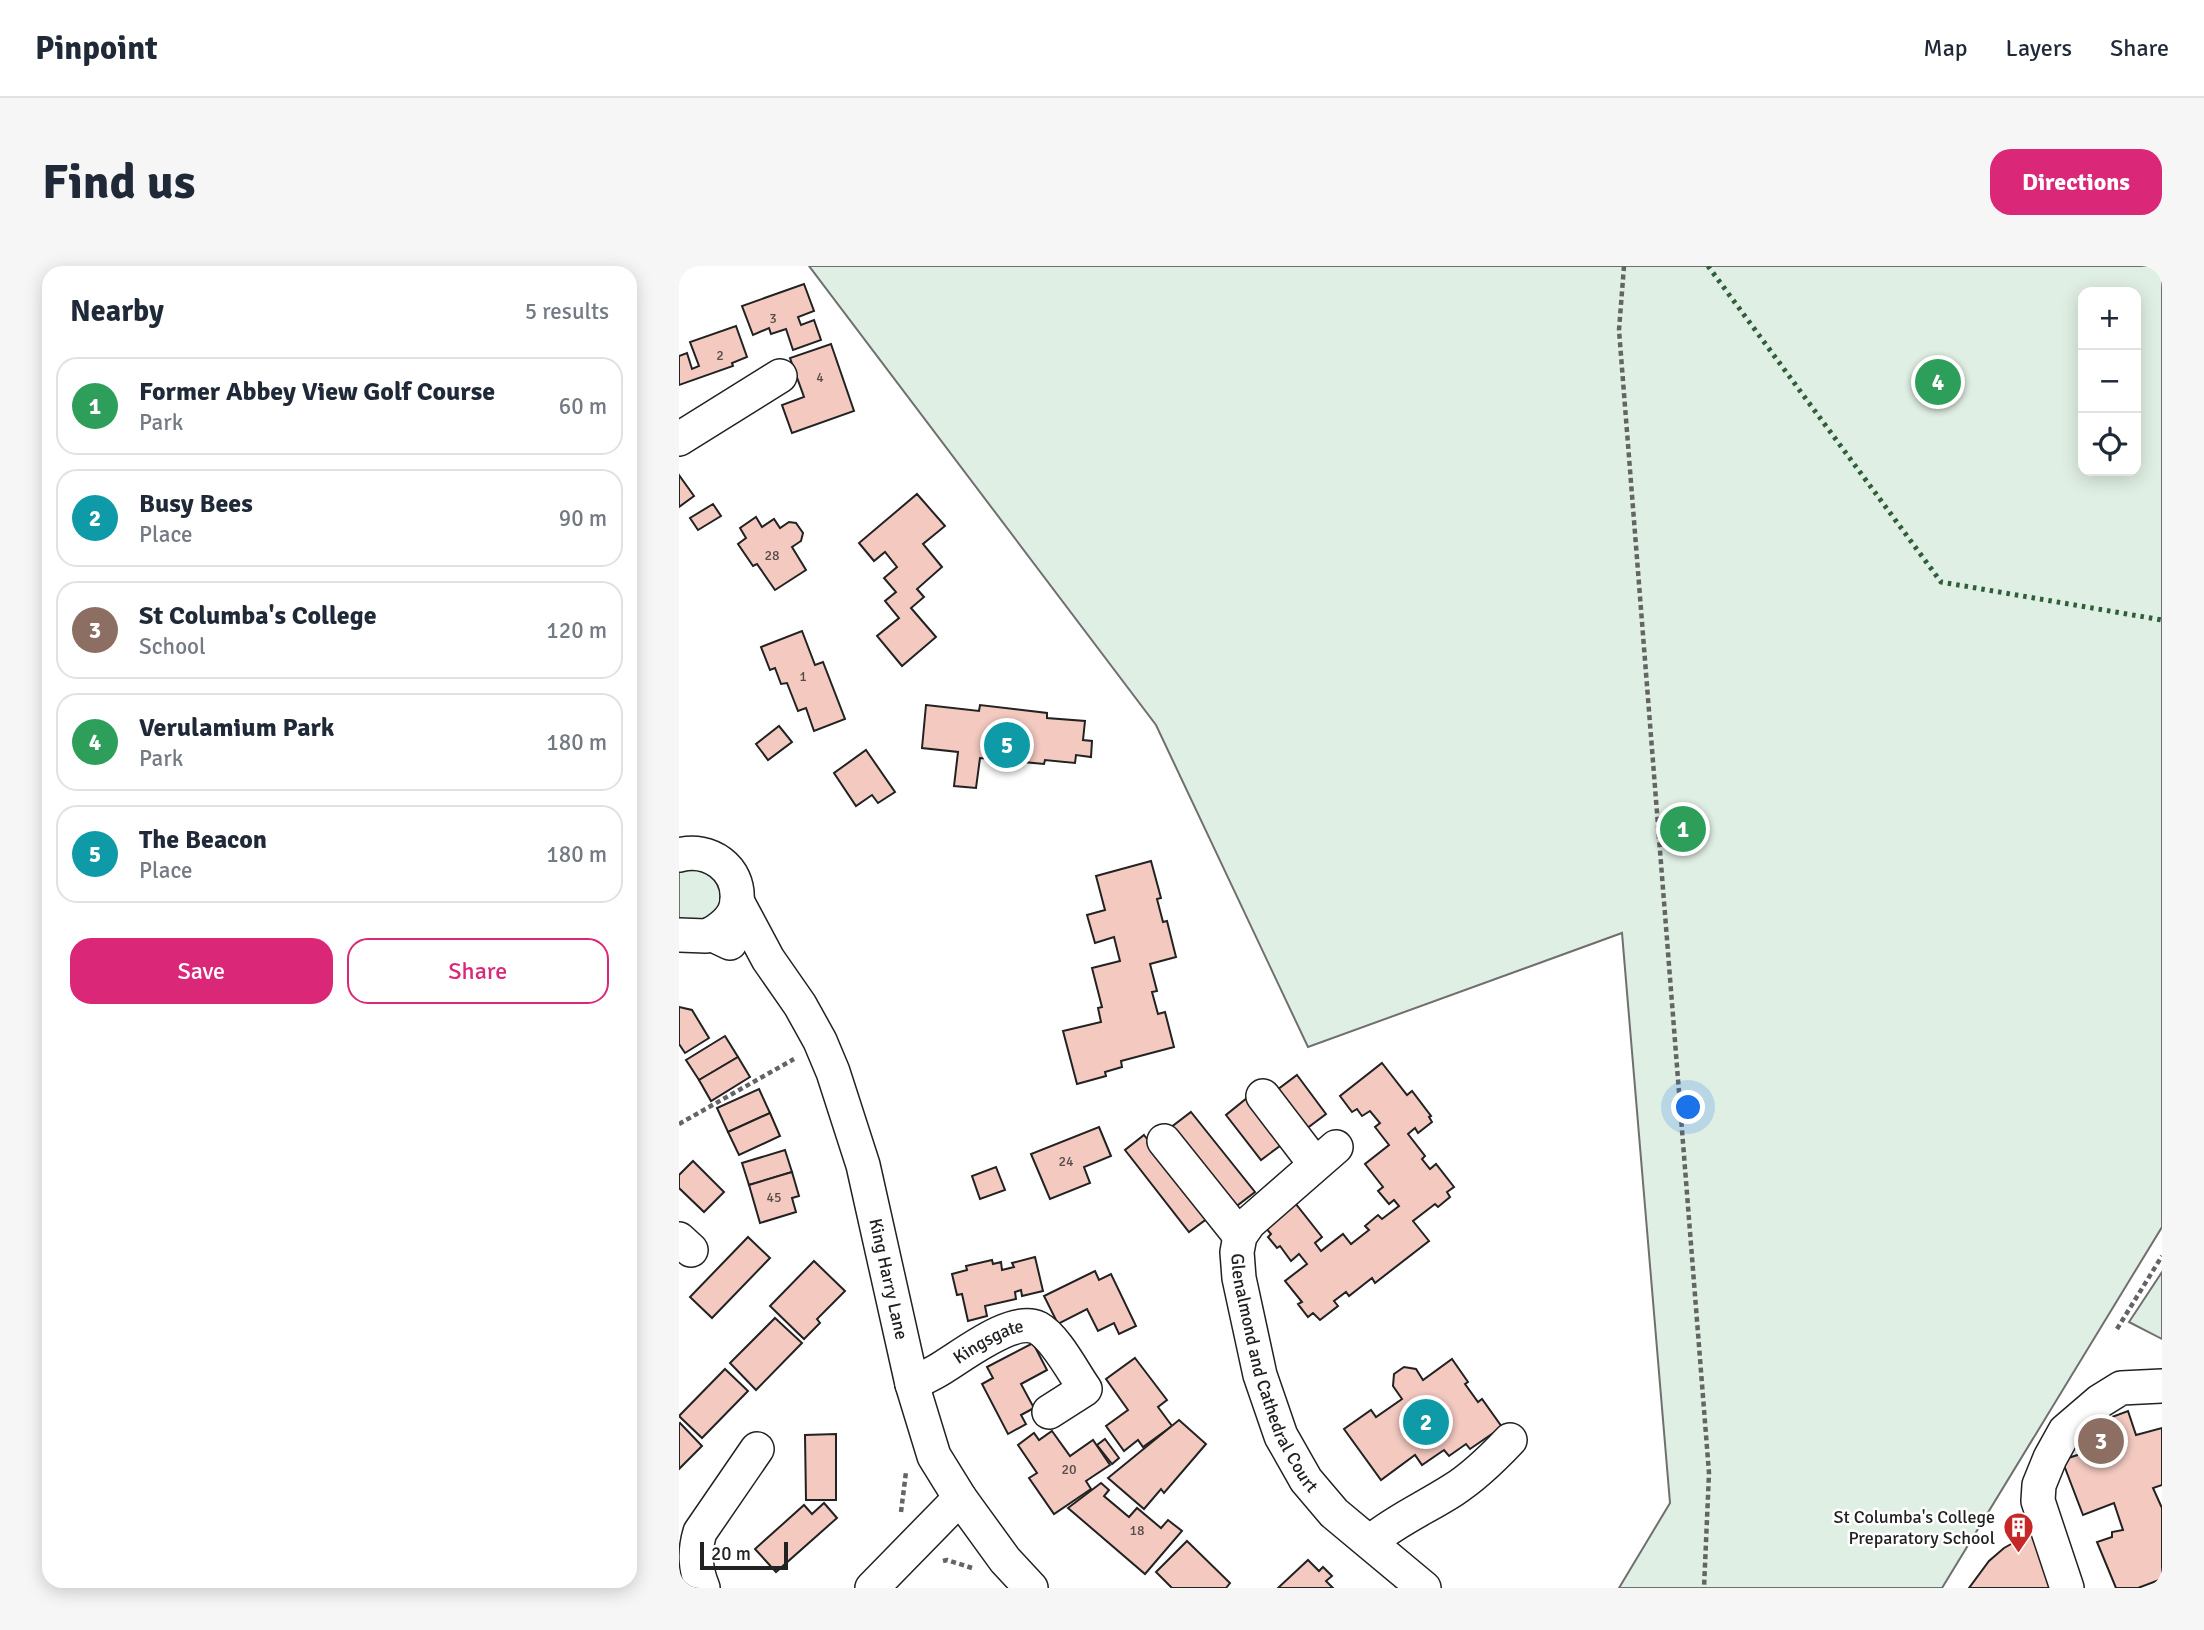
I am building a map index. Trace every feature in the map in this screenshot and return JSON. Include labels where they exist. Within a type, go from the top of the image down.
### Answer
[{"type":"street","points":[[679,439],[780,376]]},
{"type":"street","name":"King Harry Lane","points":[[686,847],[718,859],[727,870],[737,901],[768,959],[800,1005],[820,1041],[863,1165],[912,1384],[934,1457],[1005,1560],[1031,1588]]},
{"type":"street","points":[[688,936],[724,927],[737,901]]},
{"type":"street","points":[[688,936],[768,959]]},
{"type":"street","name":"Glenalmond and Cathedral Court","points":[[1263,1096],[1325,1156],[1249,1223],[1240,1236],[1237,1252],[1238,1278],[1260,1375],[1280,1436],[1306,1480],[1334,1513],[1424,1588]]},
{"type":"street","points":[[1164,1141],[1240,1236]]},
{"type":"street","name":"Kingsgate","points":[[912,1384],[946,1366],[973,1346],[1025,1325],[1038,1328],[1056,1345],[1085,1389],[1049,1412]]},
{"type":"street","points":[[2067,1588],[2038,1501],[2039,1485],[2050,1458],[2065,1431],[2121,1388],[2162,1386]]},
{"type":"street","points":[[1370,1542],[1385,1529],[1453,1490],[1486,1466],[1510,1440]]},
{"type":"street","points":[[703,1588],[695,1558],[700,1532],[757,1449]]},
{"type":"street","points":[[872,1588],[960,1498]]},
{"type":"path","points":[[1625,266],[1619,330],[1709,1473],[1705,1588]]},
{"type":"path","points":[[679,1124],[798,1057]]},
{"type":"path","points":[[2117,1329],[2162,1256]]},
{"type":"path","points":[[898,1520],[907,1469]]},
{"type":"green space","points":[[809,266],[2162,266],[2162,1227],[1942,1588],[1619,1588],[1670,1503],[1622,933],[1308,1047],[1156,725]]},
{"type":"green space","points":[[685,869],[706,873],[721,886],[723,901],[711,921],[679,924],[679,872]]},
{"type":"green space","points":[[2162,1272],[2162,1339],[2129,1322]]},
{"type":"building","points":[[804,284],[814,311],[798,317],[801,325],[814,320],[821,340],[793,350],[786,329],[771,334],[769,328],[753,335],[742,306]]},
{"type":"building","points":[[736,326],[747,357],[732,363],[733,366],[679,385],[679,356],[687,353],[692,369],[699,366],[690,342]]},
{"type":"building","points":[[831,344],[854,411],[792,433],[782,405],[804,397],[790,358]]},
{"type":"building","points":[[679,475],[694,496],[679,507]]},
{"type":"building","points":[[917,494],[945,526],[923,544],[942,567],[917,589],[924,597],[911,608],[936,637],[902,666],[877,636],[899,618],[885,601],[896,592],[884,578],[897,567],[885,552],[874,561],[859,543]]},
{"type":"building","points":[[713,504],[721,516],[698,530],[690,518]]},
{"type":"building","points":[[756,517],[762,527],[774,519],[780,528],[789,522],[796,523],[803,533],[801,541],[792,547],[806,570],[775,590],[757,564],[753,566],[738,544],[746,538],[740,528]]},
{"type":"building","points":[[802,631],[815,665],[823,662],[845,719],[814,731],[806,708],[798,711],[787,683],[781,684],[775,668],[770,670],[761,647]]},
{"type":"building","points":[[926,705],[979,711],[980,705],[1047,713],[1047,718],[1085,721],[1083,740],[1092,741],[1091,757],[1076,755],[1075,763],[1045,760],[1044,764],[980,758],[976,788],[954,786],[958,752],[922,748]]},
{"type":"building","points":[[779,726],[792,742],[768,760],[756,744]]},
{"type":"building","points":[[866,750],[895,792],[878,803],[872,795],[856,806],[834,773]]},
{"type":"building","points":[[1151,861],[1161,898],[1157,899],[1163,922],[1167,921],[1176,957],[1150,964],[1157,991],[1152,992],[1158,1014],[1165,1012],[1174,1047],[1121,1061],[1122,1067],[1105,1072],[1106,1076],[1077,1084],[1063,1031],[1101,1022],[1098,1008],[1102,1007],[1092,968],[1120,961],[1114,937],[1095,943],[1087,915],[1105,910],[1096,876]]},
{"type":"building","points":[[679,1007],[692,1010],[709,1038],[685,1053],[679,1044]]},
{"type":"building","points":[[725,1036],[738,1057],[699,1080],[686,1060]]},
{"type":"building","points":[[738,1057],[750,1077],[711,1101],[699,1080]]},
{"type":"building","points":[[1382,1063],[1407,1095],[1412,1091],[1431,1116],[1429,1117],[1432,1122],[1418,1133],[1415,1128],[1408,1134],[1425,1156],[1422,1159],[1430,1169],[1436,1164],[1454,1187],[1447,1192],[1450,1197],[1438,1207],[1435,1204],[1413,1221],[1429,1241],[1375,1283],[1372,1278],[1349,1296],[1346,1292],[1334,1301],[1338,1306],[1320,1320],[1313,1313],[1308,1317],[1298,1304],[1302,1302],[1285,1281],[1307,1264],[1299,1254],[1291,1261],[1280,1246],[1277,1248],[1268,1237],[1271,1234],[1265,1227],[1295,1203],[1322,1237],[1315,1243],[1321,1251],[1343,1234],[1351,1244],[1369,1230],[1365,1226],[1378,1215],[1382,1219],[1399,1206],[1394,1200],[1389,1204],[1378,1191],[1383,1187],[1365,1164],[1389,1145],[1375,1127],[1380,1123],[1370,1111],[1362,1116],[1357,1109],[1352,1112],[1340,1096]]},
{"type":"building","points":[[1297,1075],[1326,1114],[1306,1129],[1277,1090]]},
{"type":"building","points":[[759,1089],[770,1113],[728,1132],[717,1108]]},
{"type":"building","points":[[1247,1098],[1284,1143],[1261,1160],[1226,1115]]},
{"type":"building","points":[[1191,1112],[1255,1192],[1234,1208],[1170,1128]]},
{"type":"building","points":[[770,1113],[780,1136],[739,1155],[728,1132]]},
{"type":"building","points":[[1099,1127],[1111,1156],[1084,1167],[1090,1183],[1050,1199],[1031,1154]]},
{"type":"building","points":[[1144,1135],[1208,1218],[1189,1232],[1125,1150]]},
{"type":"building","points":[[785,1150],[792,1172],[749,1185],[742,1163]]},
{"type":"building","points":[[693,1161],[724,1192],[704,1212],[679,1188],[679,1175]]},
{"type":"building","points":[[996,1167],[1005,1190],[980,1199],[972,1176]]},
{"type":"building","points":[[792,1172],[799,1196],[792,1198],[796,1212],[760,1223],[749,1185]]},
{"type":"building","points":[[748,1237],[770,1258],[712,1318],[690,1297]]},
{"type":"building","points":[[1035,1257],[1043,1291],[1022,1296],[1021,1290],[1015,1292],[1016,1299],[985,1306],[987,1316],[968,1321],[962,1294],[957,1295],[952,1274],[967,1270],[966,1266],[992,1260],[993,1264],[1001,1262],[1002,1270],[1014,1267],[1012,1263]]},
{"type":"building","points":[[814,1261],[845,1291],[817,1319],[820,1323],[804,1339],[770,1306]]},
{"type":"building","points":[[1095,1271],[1099,1280],[1111,1274],[1136,1326],[1119,1334],[1114,1323],[1098,1331],[1087,1309],[1058,1324],[1044,1296]]},
{"type":"building","points":[[775,1318],[802,1343],[756,1390],[730,1363]]},
{"type":"building","points":[[1033,1343],[1047,1370],[1021,1384],[1034,1408],[1021,1415],[1026,1424],[1008,1434],[982,1384],[993,1378],[987,1367]]},
{"type":"building","points":[[1135,1358],[1167,1400],[1158,1407],[1172,1426],[1143,1447],[1138,1440],[1124,1451],[1106,1426],[1128,1410],[1106,1379]]},
{"type":"building","points":[[1452,1359],[1478,1402],[1482,1399],[1502,1427],[1470,1449],[1466,1444],[1449,1456],[1444,1450],[1422,1465],[1415,1455],[1381,1480],[1344,1429],[1371,1410],[1376,1417],[1402,1399],[1393,1386],[1394,1374],[1404,1367],[1416,1369],[1423,1380]]},
{"type":"building","points":[[725,1369],[748,1391],[702,1438],[679,1416]]},
{"type":"building","points":[[2128,1411],[2136,1435],[2162,1428],[2162,1485],[2153,1488],[2162,1508],[2162,1587],[2159,1580],[2138,1588],[2116,1588],[2097,1542],[2112,1537],[2112,1532],[2123,1530],[2114,1503],[2083,1515],[2062,1460],[2093,1450],[2085,1427]]},
{"type":"building","points":[[1179,1420],[1206,1444],[1164,1493],[1161,1489],[1144,1509],[1108,1478]]},
{"type":"building","points":[[679,1424],[702,1446],[679,1469]]},
{"type":"building","points":[[1052,1431],[1070,1456],[1093,1440],[1110,1465],[1086,1481],[1091,1489],[1054,1514],[1029,1478],[1037,1473],[1018,1445],[1034,1433],[1039,1440]]},
{"type":"building","points":[[836,1434],[836,1500],[806,1500],[805,1435]]},
{"type":"building","points":[[1105,1439],[1119,1458],[1112,1464],[1097,1445]]},
{"type":"building","points":[[1101,1483],[1109,1490],[1104,1496],[1129,1517],[1137,1508],[1161,1528],[1168,1520],[1182,1531],[1145,1574],[1068,1508]]},
{"type":"building","points":[[824,1503],[837,1518],[776,1572],[755,1549],[804,1505],[812,1514]]},
{"type":"building","name":"St Columba's College Preparatory School","points":[[2026,1517],[2051,1588],[1969,1588],[1989,1561],[2022,1538],[2013,1523]]},
{"type":"building","points":[[1187,1541],[1230,1583],[1226,1588],[1172,1588],[1156,1572]]},
{"type":"building","points":[[1308,1560],[1319,1571],[1323,1567],[1332,1576],[1326,1581],[1333,1588],[1278,1588]]},
{"type":"hedge","points":[[1708,266],[1941,582],[2162,620]]},
{"type":"place","name":"Verulamium Park","points":[[1938,382]]},
{"type":"place","name":"The Beacon","points":[[1007,745]]},
{"type":"place","name":"Former Abbey View Golf Course","points":[[1683,829]]},
{"type":"place","name":"Busy Bees","points":[[1426,1422]]},
{"type":"place","name":"St Columba's College","points":[[2101,1441]]},
{"type":"place","name":"St Columba's College Preparatory School","points":[[2018,1554]]}]
